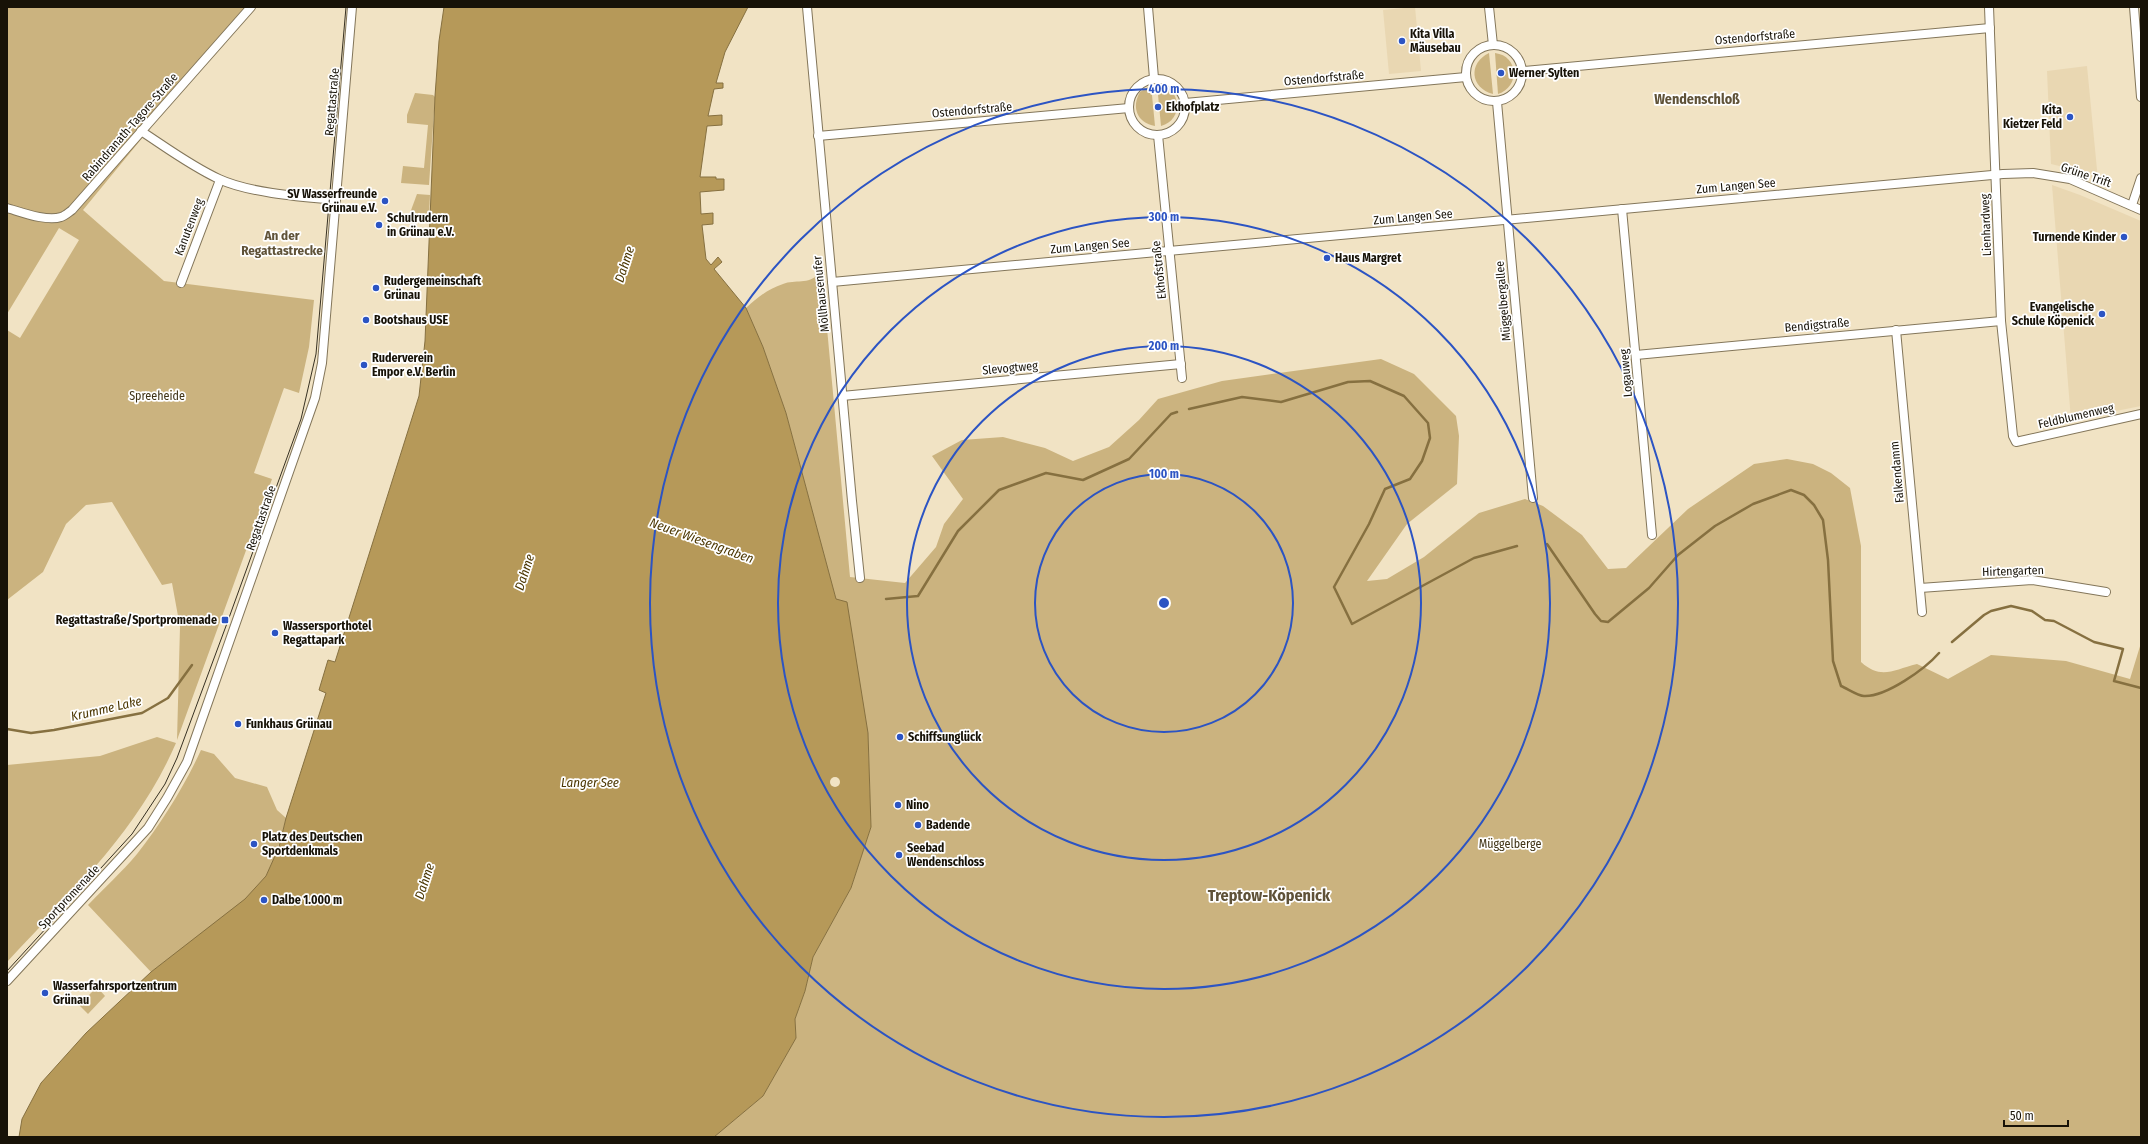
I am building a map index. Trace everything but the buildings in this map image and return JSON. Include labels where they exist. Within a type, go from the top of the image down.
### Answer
[{"type":"street","name":"Rabindranath-Tagore-Straße","points":[[7,208],[41,216],[61,217],[78,204],[251,7]]},
{"type":"street","name":"Regattastraße","points":[[148,828],[167,798],[190,754],[315,398],[322,363],[352,7]]},
{"type":"street","name":"Möllhausenufer","points":[[807,7],[860,578]]},
{"type":"street","points":[[1148,7],[1154,78]]},
{"type":"street","points":[[1489,7],[1493,44]]},
{"type":"street","name":"Lienhardweg","points":[[1989,7],[2000,321],[2012,429],[2016,442]]},
{"type":"street","points":[[2134,7],[2141,97]]},
{"type":"street","name":"Ostendorfstraße","points":[[1523,71],[1990,28]]},
{"type":"street","points":[[1493,44],[1502,46],[1513,52],[1521,63],[1523,71],[1520,85],[1516,91],[1504,100],[1497,102],[1485,100],[1474,94],[1466,77],[1466,69],[1472,55],[1485,46],[1493,44]]},
{"type":"street","name":"Ostendorfstraße","points":[[1184,103],[1466,77]]},
{"type":"street","points":[[1154,78],[1167,80],[1178,88],[1184,103],[1182,117],[1175,128],[1158,135],[1150,134],[1135,124],[1128,108],[1133,92],[1142,83],[1154,78]]},
{"type":"street","name":"Müggelbergallee","points":[[1497,102],[1533,498]]},
{"type":"street","name":"Ostendorfstraße","points":[[818,136],[1128,108]]},
{"type":"street","points":[[142,131],[186,161],[220,180],[264,191],[336,200]]},
{"type":"street","name":"Ekhofstraße","points":[[1158,135],[1182,378]]},
{"type":"street","name":"Grüne Trift","points":[[1996,174],[2033,173],[2060,177],[2132,205],[2141,210]]},
{"type":"street","name":"Zum Langen See","points":[[832,282],[1996,174]]},
{"type":"street","points":[[2132,205],[2141,178]]},
{"type":"street","name":"Kanutenweg","points":[[180,283],[220,180]]},
{"type":"street","name":"Logauweg","points":[[1622,209],[1652,535]]},
{"type":"street","name":"Bendigstraße","points":[[1636,355],[2000,321]]},
{"type":"street","name":"Falkendamm","points":[[1896,330],[1922,612]]},
{"type":"street","name":"Slevogtweg","points":[[842,396],[1181,364]]},
{"type":"street","name":"Feldblumenweg","points":[[2016,442],[2141,414]]},
{"type":"street","name":"Hirtengarten","points":[[1920,588],[2032,580],[2106,592]]},
{"type":"street","name":"Sportpromenade","points":[[7,981],[148,828]]},
{"type":"shaded area","name":"Kita Villa Mäusebau","points":[[1415,7],[1421,71],[1389,74],[1383,10]]},
{"type":"shaded area","name":"Kita Kietzer Feld","points":[[2087,66],[2098,180],[2072,169],[2051,164],[2047,71]]},
{"type":"shaded area","name":"Evangelische Schule Köpenick","points":[[2052,185],[2080,195],[2141,221],[2141,406],[2071,420]]},
{"type":"green space","name":"Spreeheide","points":[[7,7],[250,7],[83,210],[164,281],[314,300],[309,347],[299,393],[284,388],[254,473],[272,479],[177,740],[180,627],[172,583],[162,585],[112,502],[86,505],[66,524],[43,572],[7,600],[7,330],[20,338],[79,240],[59,228],[7,314]]},
{"type":"green space","points":[[1489,53],[1493,94],[1485,91],[1480,86],[1474,75],[1475,69],[1482,57]]},
{"type":"green space","points":[[1495,53],[1503,55],[1509,60],[1514,72],[1510,85],[1498,94]]},
{"type":"green space","points":[[1157,84],[1165,86],[1171,91],[1177,104],[1174,117],[1168,123],[1161,126]]},
{"type":"green space","points":[[1151,85],[1155,126],[1144,122],[1137,114],[1136,109],[1137,98],[1140,92]]},
{"type":"green space","points":[[415,93],[433,95],[435,97],[429,185],[401,183],[403,166],[424,168],[428,125],[407,123],[407,115]]},
{"type":"green space","points":[[417,194],[430,195],[429,215],[410,213]]},
{"type":"green space","name":"Müggelberge","points":[[818,274],[822,274],[850,577],[905,583],[936,547],[944,524],[963,499],[932,456],[962,440],[1003,437],[1045,448],[1073,461],[1109,447],[1139,420],[1158,399],[1222,381],[1381,359],[1414,374],[1456,416],[1459,436],[1457,484],[1407,524],[1367,581],[1387,579],[1424,557],[1479,513],[1525,499],[1543,506],[1582,535],[1608,569],[1626,568],[1688,509],[1754,464],[1787,459],[1813,464],[1831,473],[1850,488],[1861,546],[1861,662],[1868,668],[1875,671],[1888,672],[1917,664],[1948,679],[1991,655],[2066,661],[2130,679],[2141,643],[2141,1137],[714,1137],[763,1096],[796,1038],[795,1019],[805,991],[813,957],[851,888],[871,827],[868,733],[836,600],[786,413],[763,347],[746,308],[773,288],[788,283],[810,280]]},
{"type":"green space","points":[[157,737],[176,743],[143,805],[123,833],[79,886],[7,962],[7,765],[100,756]]},
{"type":"green space","points":[[201,750],[214,754],[235,778],[267,787],[277,810],[286,818],[273,862],[266,876],[257,888],[213,927],[151,972],[88,905],[137,854],[146,842],[180,791]]},
{"type":"green space","points":[[97,987],[105,996],[88,1014],[79,1005]]},
{"type":"water","name":"Langer See","points":[[444,7],[748,7],[725,52],[716,83],[723,83],[723,88],[714,89],[708,116],[722,115],[722,125],[707,126],[700,177],[716,177],[716,179],[724,179],[724,190],[700,192],[701,214],[713,213],[713,224],[702,225],[706,259],[711,265],[718,257],[722,262],[714,269],[746,308],[763,347],[786,413],[836,599],[847,602],[868,733],[871,827],[851,888],[813,957],[805,991],[795,1019],[796,1038],[763,1096],[714,1137],[19,1137],[22,1119],[41,1083],[86,1033],[151,972],[245,899],[266,876],[279,847],[286,818],[326,693],[319,690],[328,660],[335,662],[419,396],[425,341],[435,96],[439,41]]},
{"type":"pier","points":[[428,231],[455,232],[455,237],[428,236]]},
{"type":"pier","points":[[835,777],[840,782],[835,787],[830,782]]},
{"type":"waterway","points":[[1189,409],[1242,397],[1281,402],[1348,382],[1370,381],[1404,396],[1428,423],[1430,438],[1422,461],[1410,479],[1385,489],[1369,524],[1334,587],[1352,624],[1474,558],[1517,546]]},
{"type":"waterway","points":[[886,599],[918,596],[958,531],[999,490],[1046,473],[1083,480],[1129,459],[1171,414],[1177,412]]},
{"type":"waterway","points":[[1547,544],[1595,614],[1601,621],[1608,622],[1649,588],[1678,555],[1715,526],[1753,504],[1791,490],[1804,495],[1814,505],[1823,520],[1828,560],[1833,661],[1841,686],[1862,696],[1883,692],[1915,674],[1939,653]]},
{"type":"waterway","points":[[1952,642],[1984,615],[1991,611],[2011,606],[2032,611],[2045,620],[2054,621],[2094,642],[2123,649],[2114,681],[2141,688]]},
{"type":"waterway","name":"Krumme Lake","points":[[7,729],[31,733],[142,713],[168,698],[192,665]]},
{"type":"tram line","points":[[7,971],[132,834],[165,784],[177,758],[301,419],[316,354],[346,7]]},
{"type":"place","name":"Kita Villa Mäusebau","points":[[1402,41]]},
{"type":"place","name":"Werner Sylten","points":[[1501,73]]},
{"type":"place","name":"Ekhofplatz","points":[[1158,107]]},
{"type":"place","name":"Kita Kietzer Feld","points":[[2070,117]]},
{"type":"place","name":"SV Wasserfreunde Grünau e.V.","points":[[385,201]]},
{"type":"place","name":"Schulrudern in Grünau e.V.","points":[[379,225]]},
{"type":"place","name":"Turnende Kinder","points":[[2124,237]]},
{"type":"place","name":"Haus Margret","points":[[1327,258]]},
{"type":"place","name":"Rudergemeinschaft Grünau","points":[[376,288]]},
{"type":"place","name":"Evangelische Schule Köpenick","points":[[2102,314]]},
{"type":"place","name":"Bootshaus USE","points":[[366,320]]},
{"type":"place","name":"Ruderverein Empor e.V. Berlin","points":[[364,365]]},
{"type":"place","name":"Regattastraße/Sportpromenade","points":[[225,620]]},
{"type":"place","name":"Wassersporthotel Regattapark","points":[[275,633]]},
{"type":"place","name":"Funkhaus Grünau","points":[[238,724]]},
{"type":"place","name":"Schiffsunglück","points":[[900,737]]},
{"type":"place","name":"Nino","points":[[898,805]]},
{"type":"place","name":"Badende","points":[[918,825]]},
{"type":"place","name":"Platz des Deutschen Sportdenkmals","points":[[254,844]]},
{"type":"place","name":"Seebad Wendenschloss","points":[[899,855]]},
{"type":"place","name":"Dalbe 1.000 m","points":[[264,900]]},
{"type":"place","name":"Wasserfahrsportzentrum Grünau","points":[[45,993]]},
{"type":"district","name":"Wendenschloß","points":[[1697,99]]},
{"type":"district","name":"An der Regattastrecke","points":[[282,242]]},
{"type":"district","name":"Treptow-Köpenick","points":[[1269,895]]},
{"type":"water label","name":"Dahme","points":[[624,264]]},
{"type":"water label","name":"Neuer Wiesengraben","points":[[702,540]]},
{"type":"water label","name":"Dahme","points":[[524,572]]},
{"type":"water label","name":"Dahme","points":[[424,881]]}]
